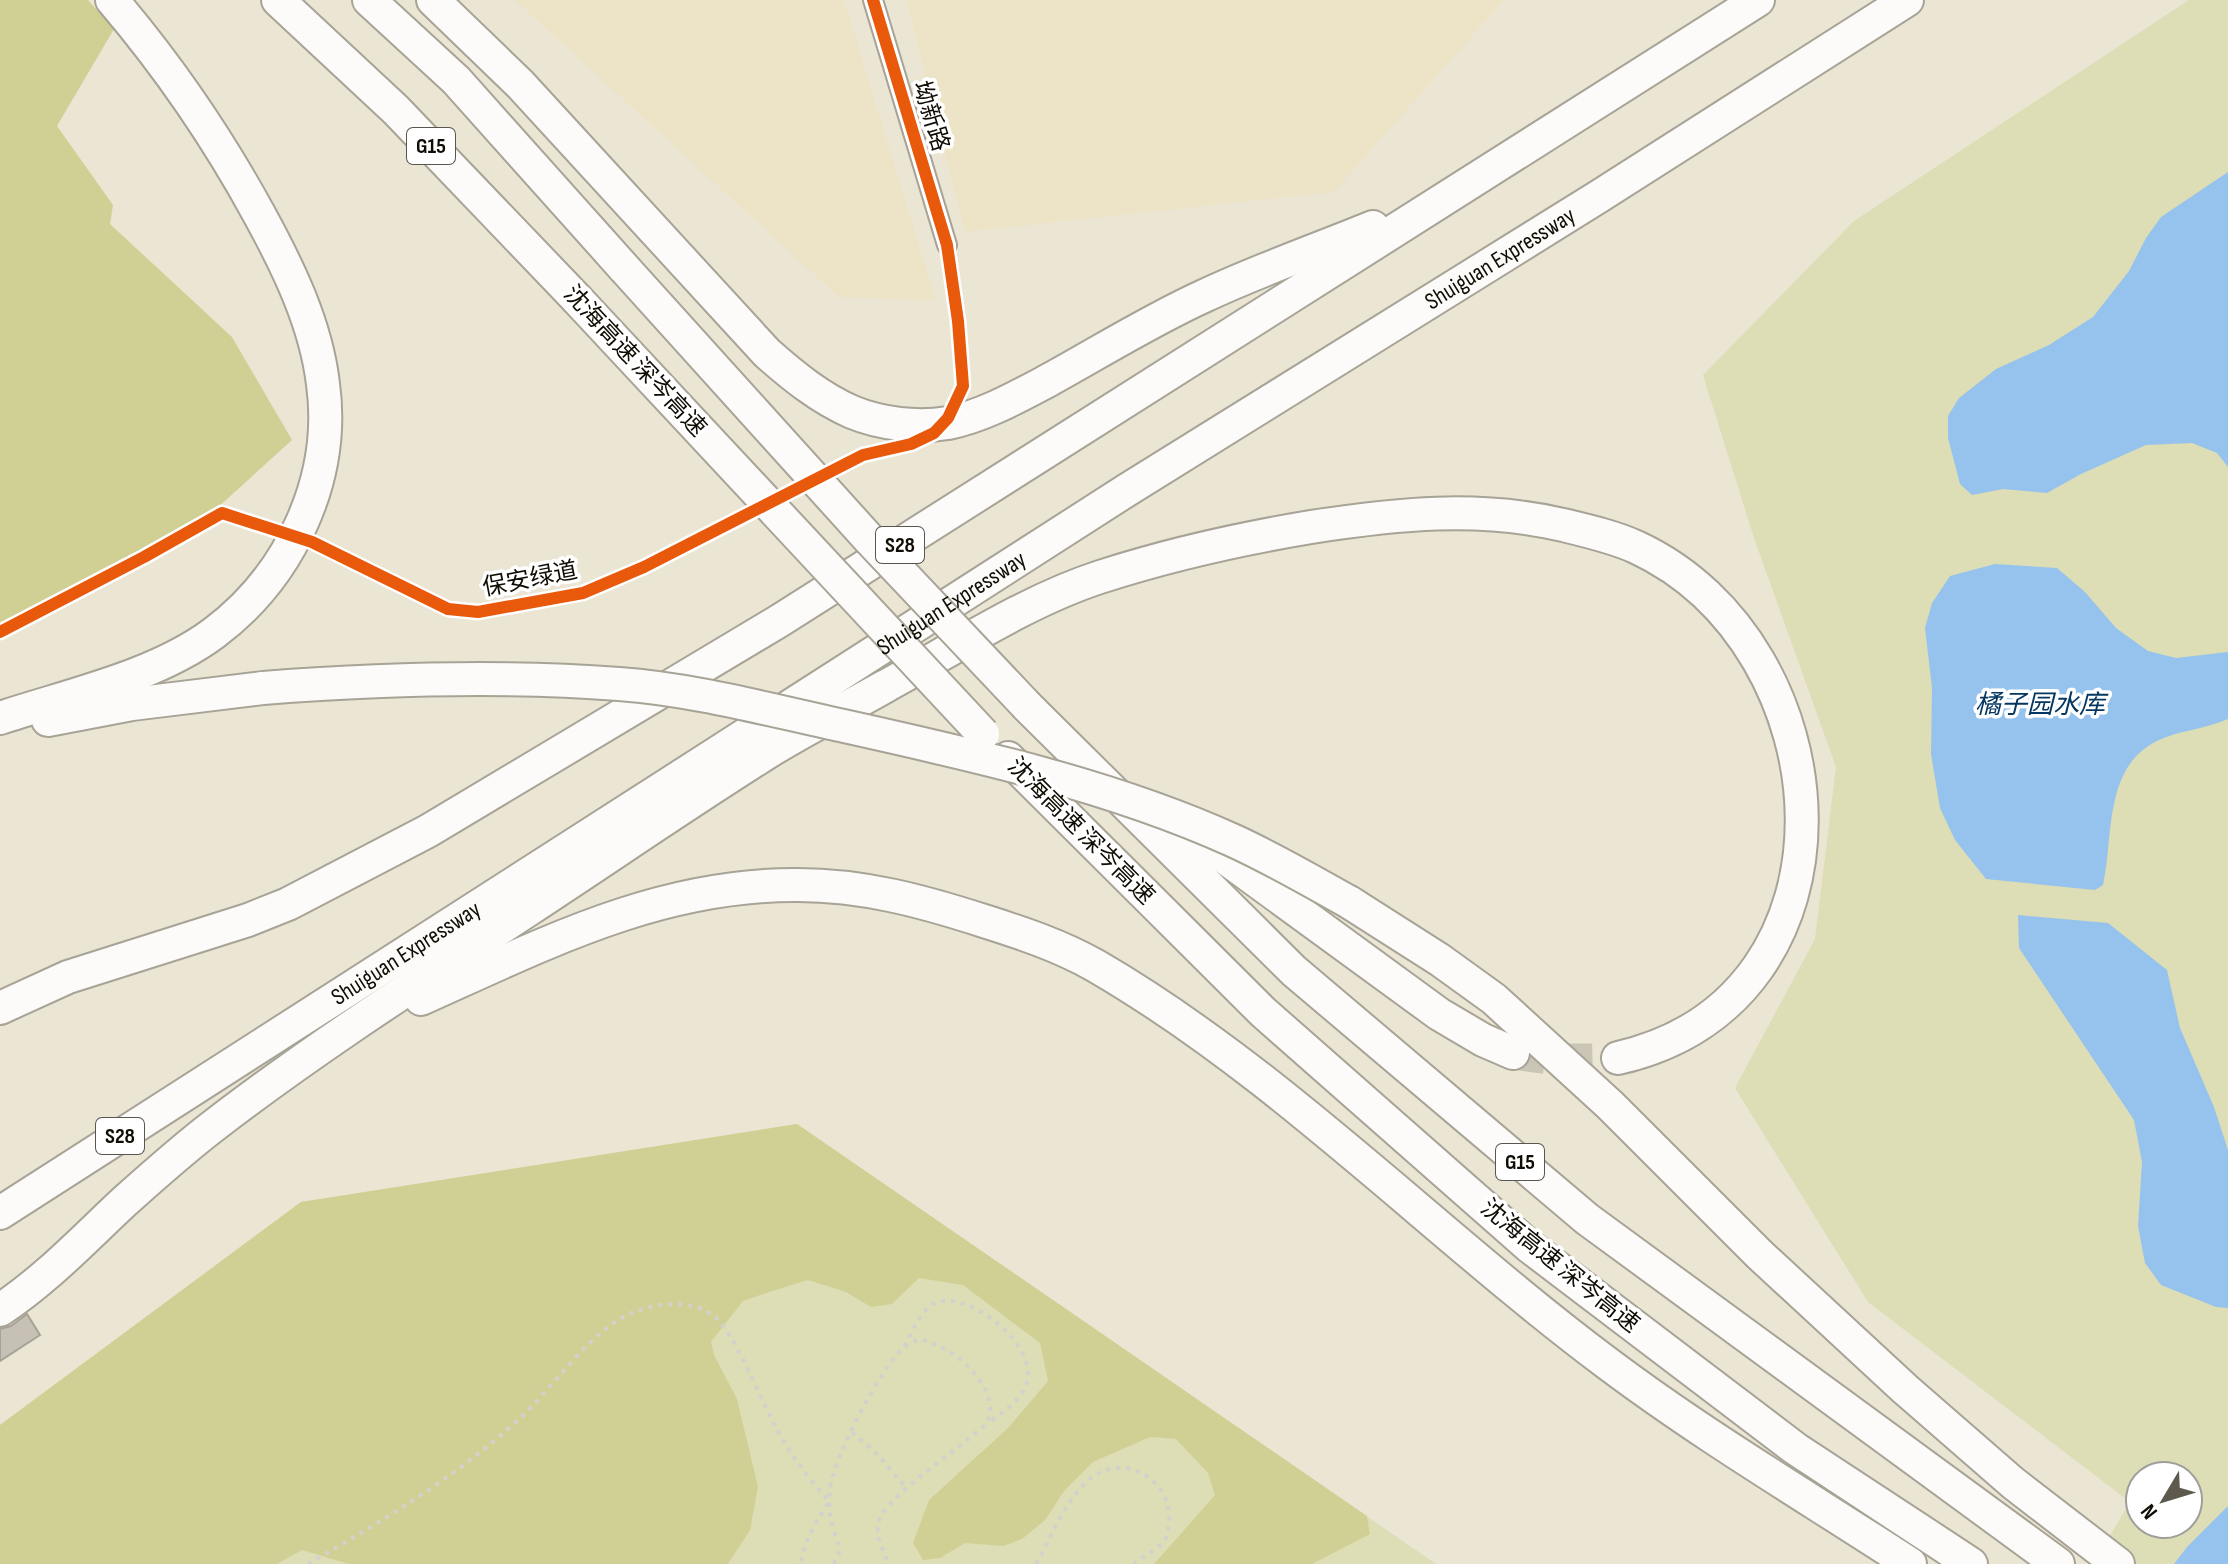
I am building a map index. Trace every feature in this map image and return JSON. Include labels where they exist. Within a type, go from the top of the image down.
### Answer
[{"type":"highway","points":[[0,718],[135,673],[180,653],[213,633],[267,581],[288,552],[304,521],[321,457],[325,419],[323,383],[315,343],[299,295],[276,245],[226,153],[155,51],[112,0]]},
{"type":"highway","name":"沈海高速 深岑高速","points":[[278,0],[396,110],[983,734],[1263,1012],[1530,1247],[1796,1449],[1971,1564]]},
{"type":"highway","name":"沈海高速 深岑高速","points":[[369,0],[456,80],[869,539],[1035,715],[1294,971],[1587,1219],[2058,1564]]},
{"type":"highway","points":[[433,0],[520,84],[767,353],[796,379],[824,397],[853,412],[885,422],[919,425],[949,423],[983,412],[1203,296],[1446,198]]},
{"type":"highway","name":"S28","points":[[0,1008],[68,977],[275,909],[428,831],[779,621],[1758,0]]},
{"type":"highway","name":"Shuiguan Expressway","points":[[0,1213],[1114,498],[1598,197],[1907,0]]},
{"type":"highway","points":[[0,1310],[53,1272],[124,1202],[188,1146],[262,1088],[337,1035],[777,746],[1050,597],[1099,577],[1237,539],[1384,515],[1499,513],[1592,532],[1637,548],[1698,588],[1746,643],[1780,706],[1798,773],[1802,808],[1802,848],[1797,884],[1786,916],[1751,978],[1728,1002],[1672,1040],[1618,1058]]},
{"type":"highway","points":[[0,729],[132,704],[263,688],[351,682],[541,679],[623,684],[701,695],[919,742],[1138,804],[1233,840],[1349,902],[1494,999],[1610,1105],[1759,1254],[1905,1389],[2013,1483],[2118,1564]]},
{"type":"highway","points":[[1035,715],[1391,981],[1472,1034],[1513,1053]]},
{"type":"highway","points":[[337,1035],[618,915],[682,896],[742,887],[800,884],[859,889],[916,899],[1030,936],[1093,964],[1217,1048],[1606,1363],[1910,1564]]},
{"type":"street","name":"坳新路","points":[[873,0],[947,245]]},
{"type":"path","points":[[834,1564],[840,1550],[831,1522],[829,1501],[833,1473],[852,1432],[883,1375],[929,1307],[940,1301],[958,1303],[979,1310],[1010,1335],[1029,1367],[1028,1382],[1019,1397],[906,1487],[881,1514],[877,1535],[889,1564]]},
{"type":"path","points":[[308,1564],[421,1495],[518,1421],[604,1330],[629,1314],[664,1304],[696,1306],[715,1316],[727,1332],[779,1434],[804,1473],[829,1501]]},
{"type":"path","points":[[903,1348],[919,1339],[938,1344],[958,1357],[985,1387],[991,1406],[987,1424]]},
{"type":"path","points":[[852,1432],[878,1455],[906,1487]]},
{"type":"path","points":[[1036,1564],[1070,1503],[1084,1486],[1095,1476],[1126,1467],[1145,1474],[1158,1487],[1166,1498],[1169,1516],[1167,1536],[1155,1550],[1134,1564]]},
{"type":"path","points":[[800,1564],[808,1537],[829,1501]]},
{"type":"shaded area","points":[[0,0],[88,0],[114,29],[57,126],[113,205],[110,224],[232,337],[292,440],[171,550],[159,544],[0,624]]},
{"type":"shaded area","points":[[515,0],[844,0],[936,301],[839,297]]},
{"type":"shaded area","points":[[906,0],[1504,0],[1334,192],[965,232]]},
{"type":"shaded area","points":[[797,1124],[1367,1516],[1370,1534],[1312,1564],[1154,1564],[1215,1495],[1208,1473],[1176,1439],[1150,1437],[1093,1462],[1064,1491],[1045,1520],[1022,1539],[1003,1546],[965,1543],[940,1558],[923,1560],[913,1543],[929,1500],[1008,1428],[1048,1381],[1040,1343],[963,1285],[919,1278],[892,1304],[871,1307],[846,1292],[808,1280],[743,1301],[711,1342],[714,1355],[737,1399],[758,1487],[750,1530],[728,1564],[349,1564],[302,1550],[277,1564],[0,1564],[0,1425],[301,1202]]},
{"type":"green space","points":[[2189,0],[2228,0],[2228,1564],[2093,1564],[2124,1512],[2124,1540],[2204,1540],[2204,1460],[2124,1460],[2124,1497],[1868,1302],[1735,1088],[1815,939],[1836,767],[1754,538],[1703,375],[1854,221]]},
{"type":"green space","points":[[797,1124],[1436,1564],[0,1564],[0,1425],[301,1202]]},
{"type":"water","points":[[2228,172],[2228,467],[2217,453],[2192,443],[2146,445],[2047,493],[2003,489],[1972,495],[1960,484],[1948,438],[1948,416],[1959,398],[1996,369],[2049,345],[2093,317],[2129,271],[2161,217]]},
{"type":"water","name":"橘子园水库","points":[[1995,564],[2057,568],[2085,592],[2116,628],[2148,651],[2176,658],[2228,652],[2228,719],[2157,741],[2140,753],[2127,768],[2114,804],[2103,885],[2095,890],[1986,879],[1955,840],[1940,808],[1931,754],[1932,688],[1925,628],[1932,603],[1950,576]]},
{"type":"water","points":[[2018,915],[2108,923],[2167,970],[2180,1028],[2214,1107],[2228,1150],[2228,1308],[2216,1307],[2161,1285],[2145,1263],[2138,1226],[2142,1162],[2134,1120],[2019,948]]},
{"type":"water","points":[[2228,1506],[2228,1564],[2174,1564],[2194,1540],[2204,1540],[2204,1530]]},
{"type":"building","points":[[27,1314],[40,1335],[0,1361],[0,1329],[11,1326]]},
{"type":"tunnel","points":[[1513,1053],[1565,1059],[1618,1058]]},
{"type":"cycle path","name":"保安绿道","points":[[0,632],[222,513],[312,542],[448,609],[478,612],[583,593],[644,567],[863,455],[911,444],[934,433],[948,418],[963,386],[958,321],[947,245],[873,0]]}]
